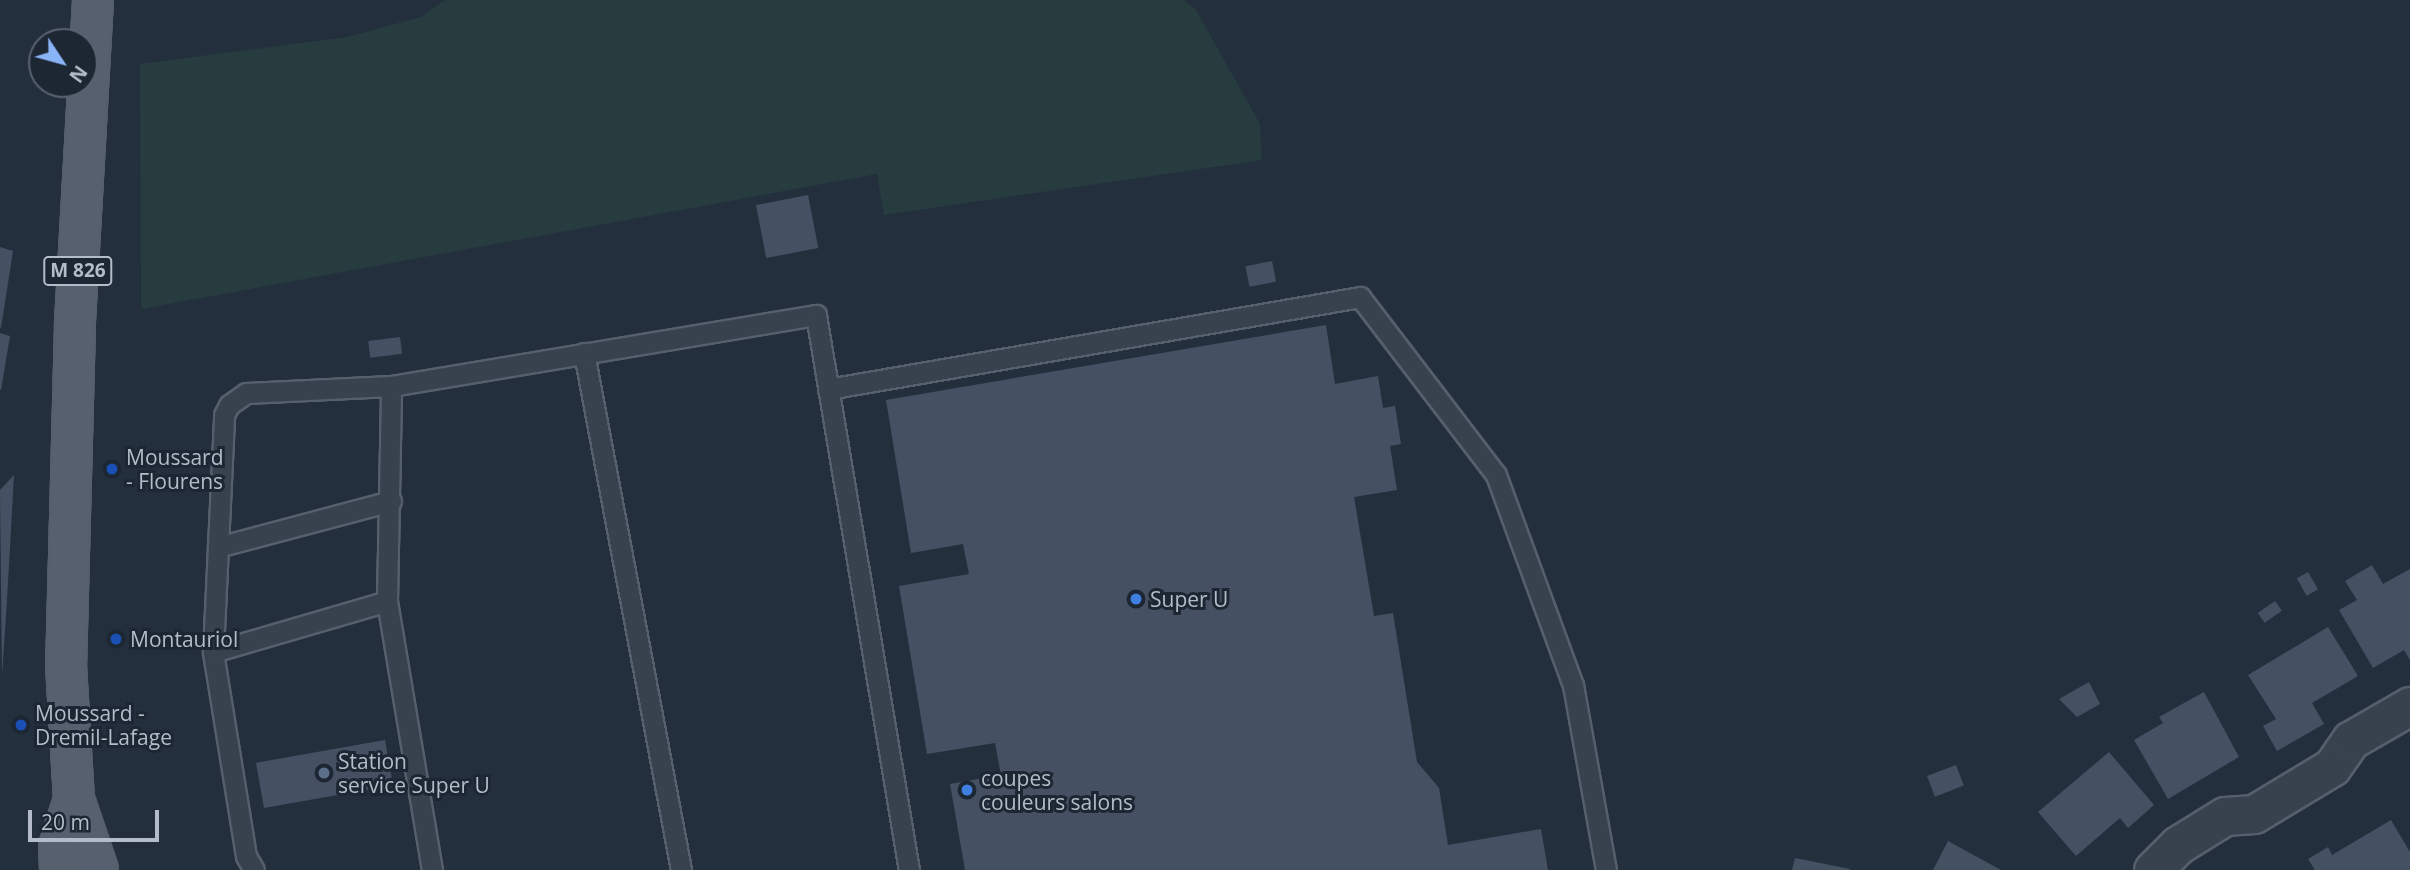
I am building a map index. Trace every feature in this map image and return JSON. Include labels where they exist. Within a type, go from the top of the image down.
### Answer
[{"type":"main road","name":"M 826","points":[[93,0],[67,542],[66,665],[74,799],[99,870]]},
{"type":"main road","name":"M 826","points":[[60,870],[59,848],[74,799]]},
{"type":"street","points":[[2153,870],[2178,845],[2225,816],[2254,814],[2332,767],[2351,740],[2410,706]]},
{"type":"lane","points":[[828,389],[1360,297],[1496,475],[1573,685],[1606,870]]},
{"type":"lane","points":[[254,870],[246,856],[213,652],[224,415],[237,397],[391,386],[816,315],[909,870]]},
{"type":"lane","points":[[584,353],[681,870]]},
{"type":"lane","points":[[391,386],[391,501],[387,601],[432,870]]},
{"type":"lane","points":[[218,547],[391,501]]},
{"type":"lane","points":[[213,652],[387,601]]},
{"type":"green space","points":[[445,0],[1184,0],[1196,10],[1260,124],[1262,160],[884,215],[877,174],[141,309],[140,64],[347,37],[421,17]]},
{"type":"building","points":[[808,195],[818,248],[766,258],[756,205]]},
{"type":"building","points":[[0,247],[13,251],[1,328],[0,327]]},
{"type":"building","points":[[1272,261],[1276,282],[1250,287],[1245,266]]},
{"type":"building","name":"Super U","points":[[1326,325],[1335,384],[1378,376],[1383,408],[1395,406],[1401,444],[1390,446],[1397,490],[1354,497],[1374,616],[1393,613],[1417,762],[1439,788],[1448,845],[1541,829],[1548,870],[965,870],[950,784],[1001,775],[995,743],[927,754],[899,586],[969,574],[963,544],[911,553],[886,400]]},
{"type":"building","points":[[0,333],[10,336],[1,390],[0,390]]},
{"type":"building","points":[[400,337],[402,354],[370,358],[368,341]]},
{"type":"building","points":[[14,475],[7,600],[2,676],[0,490]]},
{"type":"building","points":[[2372,565],[2383,584],[2410,569],[2410,660],[2404,650],[2373,668],[2339,610],[2357,600],[2345,581]]},
{"type":"building","points":[[2308,572],[2318,589],[2307,596],[2297,578]]},
{"type":"building","points":[[2275,601],[2282,611],[2265,623],[2258,613]]},
{"type":"building","points":[[2328,627],[2358,676],[2312,703],[2324,724],[2277,751],[2263,726],[2276,719],[2248,675]]},
{"type":"building","points":[[2089,682],[2100,704],[2077,717],[2059,699]]},
{"type":"building","points":[[2204,692],[2239,757],[2168,799],[2134,740],[2163,723],[2159,717]]},
{"type":"building","name":"Station service Super U","points":[[385,740],[393,785],[264,808],[256,763]]},
{"type":"building","points":[[2109,752],[2154,805],[2128,828],[2120,818],[2076,856],[2038,812]]},
{"type":"building","points":[[1956,765],[1964,786],[1935,797],[1927,776]]},
{"type":"building","points":[[2391,820],[2410,852],[2410,870],[2315,870],[2308,859],[2328,847],[2332,855]]},
{"type":"building","points":[[1948,841],[2001,870],[1933,870]]},
{"type":"building","points":[[1795,858],[1850,869],[1850,870],[1792,870]]},
{"type":"place","name":"Moussard - Flourens","points":[[112,469]]},
{"type":"place","name":"Super U","points":[[1136,599]]},
{"type":"place","name":"Montauriol","points":[[116,639]]},
{"type":"place","name":"Moussard - Dremil-Lafage","points":[[21,725]]},
{"type":"place","name":"Station service Super U","points":[[324,773]]},
{"type":"place","name":"coupes couleurs salons","points":[[967,790]]}]
